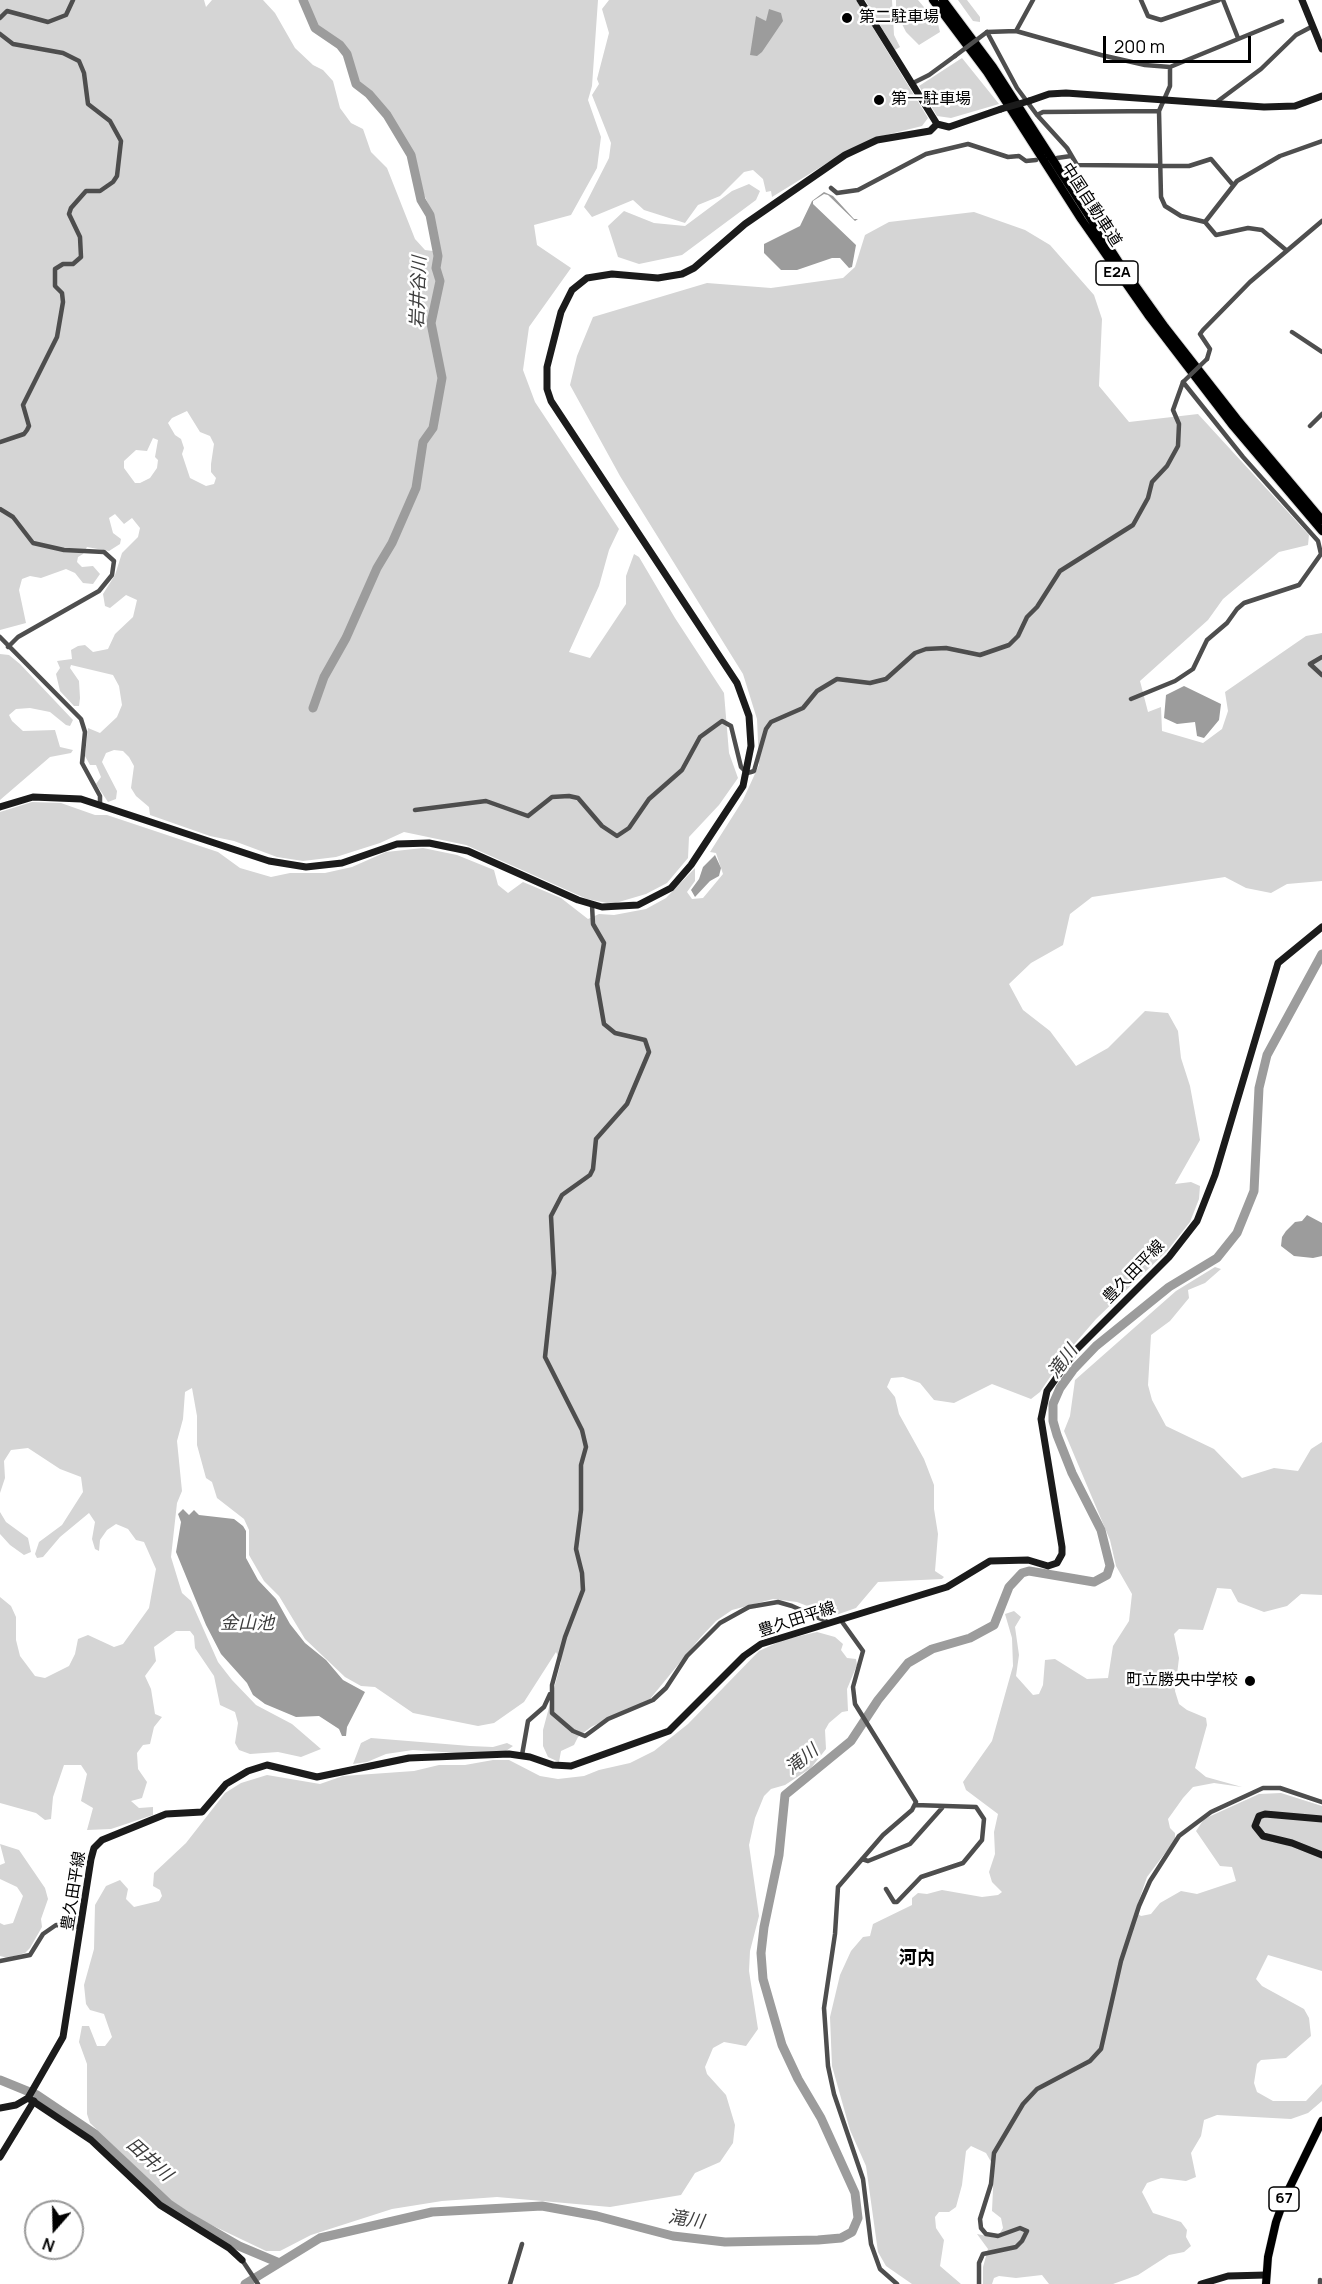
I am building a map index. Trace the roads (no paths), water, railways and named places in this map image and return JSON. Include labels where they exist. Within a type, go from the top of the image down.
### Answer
[{"type":"highway","name":"中国自動車道","points":[[933,0],[982,64],[1081,219],[1148,315],[1233,426],[1322,531]]},
{"type":"highway","name":"中国自動車道","points":[[943,0],[993,67],[1079,202],[1159,318],[1237,419],[1322,520]]},
{"type":"main road","name":"67","points":[[1266,2280],[1271,2238],[1285,2197],[1322,2121]]},
{"type":"street","points":[[0,18],[7,11],[48,22],[66,15],[74,0]]},
{"type":"street","points":[[860,0],[937,124],[949,127],[1048,94],[1066,93],[1264,107],[1295,105],[1322,96]]},
{"type":"street","points":[[1016,31],[1033,0]]},
{"type":"street","points":[[1141,0],[1148,16],[1161,20],[1206,2],[1221,0],[1238,38]]},
{"type":"street","points":[[1302,0],[1322,49]]},
{"type":"street","points":[[911,84],[929,75],[987,32],[1016,31],[1101,55],[1145,65],[1170,67],[1282,21]]},
{"type":"street","points":[[1214,104],[1261,69],[1296,35],[1312,26]]},
{"type":"street","points":[[987,32],[1017,88],[1037,115],[1067,148],[1077,165],[1189,166],[1211,159],[1233,185]]},
{"type":"street","points":[[0,34],[13,44],[63,53],[79,61],[88,104],[115,128],[121,141],[117,176],[113,182],[107,189],[86,191],[71,208],[69,214],[80,237],[81,250],[78,261],[73,264],[63,264],[56,269],[53,277],[62,293],[63,302],[57,337],[23,405],[29,426],[27,430],[24,434],[0,442]]},
{"type":"street","points":[[1170,67],[1170,86],[1159,111],[1161,197],[1165,206],[1182,216],[1205,222],[1216,235],[1248,228],[1262,230],[1286,250]]},
{"type":"street","points":[[1037,115],[1043,112],[1159,111]]},
{"type":"street","points":[[0,807],[33,797],[48,796],[100,804],[287,865],[323,867],[397,844],[429,843],[449,846],[592,905],[612,908],[638,905],[671,888],[691,865],[730,809],[747,773],[751,730],[737,683],[551,401],[547,388],[548,367],[561,312],[572,290],[587,278],[612,274],[658,278],[682,274],[694,268],[745,224],[845,155],[877,141],[930,131],[937,124]]},
{"type":"street","points":[[1205,222],[1233,185],[1280,156],[1322,141]]},
{"type":"street","points":[[831,188],[837,193],[858,190],[926,154],[962,144],[1008,157],[1019,156],[1026,161],[1036,160]]},
{"type":"street","points":[[1057,158],[1071,156]]},
{"type":"street","points":[[747,773],[754,771],[766,729],[771,722],[802,708],[817,691],[837,679],[870,683],[886,679],[915,653],[926,649],[945,648],[980,655],[1009,645],[1018,636],[1027,617],[1037,607],[1060,571],[1133,525],[1148,498],[1152,482],[1167,466],[1178,446],[1179,424],[1173,410],[1183,382],[1207,359],[1210,349],[1200,334],[1286,250],[1322,221]]},
{"type":"street","points":[[1292,332],[1322,352]]},
{"type":"street","points":[[1131,699],[1175,681],[1193,669],[1207,640],[1227,623],[1237,609],[1244,603],[1299,585],[1321,554],[1318,540],[1243,457],[1183,382]]},
{"type":"street","points":[[1310,426],[1322,414]]},
{"type":"street","points":[[0,509],[13,517],[33,543],[64,550],[104,552],[114,561],[112,575],[99,591],[18,636],[8,646]]},
{"type":"street","points":[[0,637],[81,719],[85,732],[82,763],[100,796],[100,804]]},
{"type":"street","points":[[1322,657],[1310,664],[1322,675]]},
{"type":"street","points":[[415,810],[486,801],[528,816],[552,797],[568,796],[578,798],[602,826],[617,836],[629,828],[649,799],[682,770],[700,737],[722,721],[731,726],[738,759],[747,773]]},
{"type":"street","points":[[522,1755],[528,1721],[544,1707],[551,1692],[565,1637],[583,1590],[582,1573],[576,1550],[581,1510],[581,1465],[586,1447],[582,1430],[545,1357],[554,1274],[551,1216],[562,1195],[590,1175],[593,1169],[596,1139],[627,1104],[649,1052],[645,1040],[615,1033],[604,1024],[597,984],[604,943],[594,924],[592,905]]},
{"type":"street","name":"豊久田平線","points":[[0,2157],[63,2037],[82,1927],[90,1850],[102,1840],[166,1814],[202,1812],[226,1784],[248,1771],[267,1765],[325,1777],[409,1758],[522,1755],[553,1766],[571,1766],[662,1736],[755,1648],[840,1619],[947,1587],[990,1562],[1028,1560],[1048,1566],[1059,1560],[1062,1547],[1041,1419],[1047,1391],[1077,1349],[1169,1257],[1197,1221],[1215,1174],[1278,963],[1322,927]]},
{"type":"street","points":[[551,1692],[552,1713],[573,1731],[585,1736],[608,1719],[653,1700],[666,1688],[687,1656],[712,1631],[743,1609],[778,1602],[828,1620],[830,1623]]},
{"type":"street","points":[[840,1619],[863,1651],[853,1692],[860,1714],[914,1797],[915,1805]]},
{"type":"street","points":[[979,2284],[983,2254],[1016,2247],[1027,2231],[1020,2228],[1008,2234],[992,2236],[981,2228],[980,2219],[991,2184],[994,2153],[1023,2104],[1037,2090],[1090,2061],[1101,2049],[1121,1961],[1139,1906],[1150,1881],[1179,1836],[1211,1812],[1263,1788],[1280,1788],[1322,1802]]},
{"type":"street","points":[[886,1889],[894,1902],[897,1902],[921,1876],[963,1863],[979,1845],[984,1819],[981,1810],[970,1805],[942,1808],[915,1805]]},
{"type":"street","points":[[897,2284],[880,2269],[871,2244],[863,2180],[834,2094],[824,2008],[835,1934],[837,1892],[841,1882],[915,1805]]},
{"type":"street","points":[[862,1859],[868,1861],[910,1844],[942,1808]]},
{"type":"street","points":[[1322,1819],[1265,1814],[1259,1816],[1255,1826],[1263,1836],[1292,1842],[1322,1855]]},
{"type":"street","points":[[0,1961],[30,1954],[43,1934],[56,1925],[82,1927]]},
{"type":"street","points":[[0,2108],[16,2105],[32,2096],[103,2150],[160,2205],[229,2248],[242,2260],[258,2284]]},
{"type":"street","points":[[510,2284],[522,2244]]},
{"type":"street","points":[[1201,2284],[1228,2276],[1266,2280]]},
{"type":"water","points":[[769,9],[781,13],[783,21],[762,52],[757,56],[750,55],[756,16],[766,21]]},
{"type":"water","points":[[824,192],[833,196],[854,219],[858,219],[855,221],[828,195],[824,194],[813,201],[813,204],[856,245],[852,267],[849,268],[840,258],[832,258],[797,270],[781,270],[764,253],[764,244],[800,226],[812,201]]},
{"type":"water","points":[[1184,686],[1221,704],[1219,720],[1204,738],[1197,736],[1195,722],[1177,724],[1164,718],[1166,695]]},
{"type":"water","points":[[715,855],[721,868],[719,876],[710,881],[695,897],[691,890],[699,879],[703,867]]},
{"type":"water","points":[[1307,1215],[1322,1223],[1322,1256],[1313,1258],[1294,1256],[1281,1246],[1282,1237],[1286,1231]]},
{"type":"water","name":"金山池","points":[[183,1509],[189,1515],[194,1510],[199,1515],[234,1519],[243,1526],[246,1531],[246,1558],[258,1580],[276,1599],[290,1624],[305,1643],[326,1660],[343,1680],[365,1692],[347,1727],[346,1736],[342,1736],[339,1729],[319,1716],[296,1717],[265,1704],[253,1695],[247,1683],[221,1654],[206,1625],[176,1552],[181,1522],[178,1514]]},
{"type":"waterway","name":"岩井谷川","points":[[303,0],[315,28],[340,45],[347,54],[356,84],[369,94],[387,115],[411,155],[421,200],[430,215],[438,256],[436,268],[440,281],[431,323],[442,378],[433,428],[423,442],[416,488],[346,638],[324,677],[313,708]]},
{"type":"waterway","name":"滝川","points":[[245,2284],[320,2238],[432,2212],[542,2206],[597,2216],[673,2236],[725,2242],[818,2240],[841,2238],[852,2232],[858,2218],[855,2193],[821,2118],[798,2079],[782,2045],[763,1979],[761,1953],[764,1927],[779,1855],[785,1795],[851,1741],[878,1700],[908,1663],[932,1649],[970,1638],[994,1625],[1009,1587],[1022,1573],[1029,1571],[1094,1582],[1107,1575],[1110,1566],[1101,1530],[1072,1473],[1057,1435],[1053,1421],[1053,1404],[1060,1388],[1073,1370],[1096,1346],[1169,1287],[1217,1258],[1237,1233],[1254,1191],[1259,1088],[1267,1055],[1322,954]]},
{"type":"waterway","name":"田井川","points":[[0,2080],[37,2095],[95,2134],[169,2204],[187,2216],[239,2246],[277,2262]]},
{"type":"place","name":"第二駐車場","points":[[847,18]]},
{"type":"place","name":"第一駐車場","points":[[879,100]]},
{"type":"place","name":"町立勝央中学校","points":[[1250,1681]]},
{"type":"district","name":"河内","points":[[917,1959]]}]
